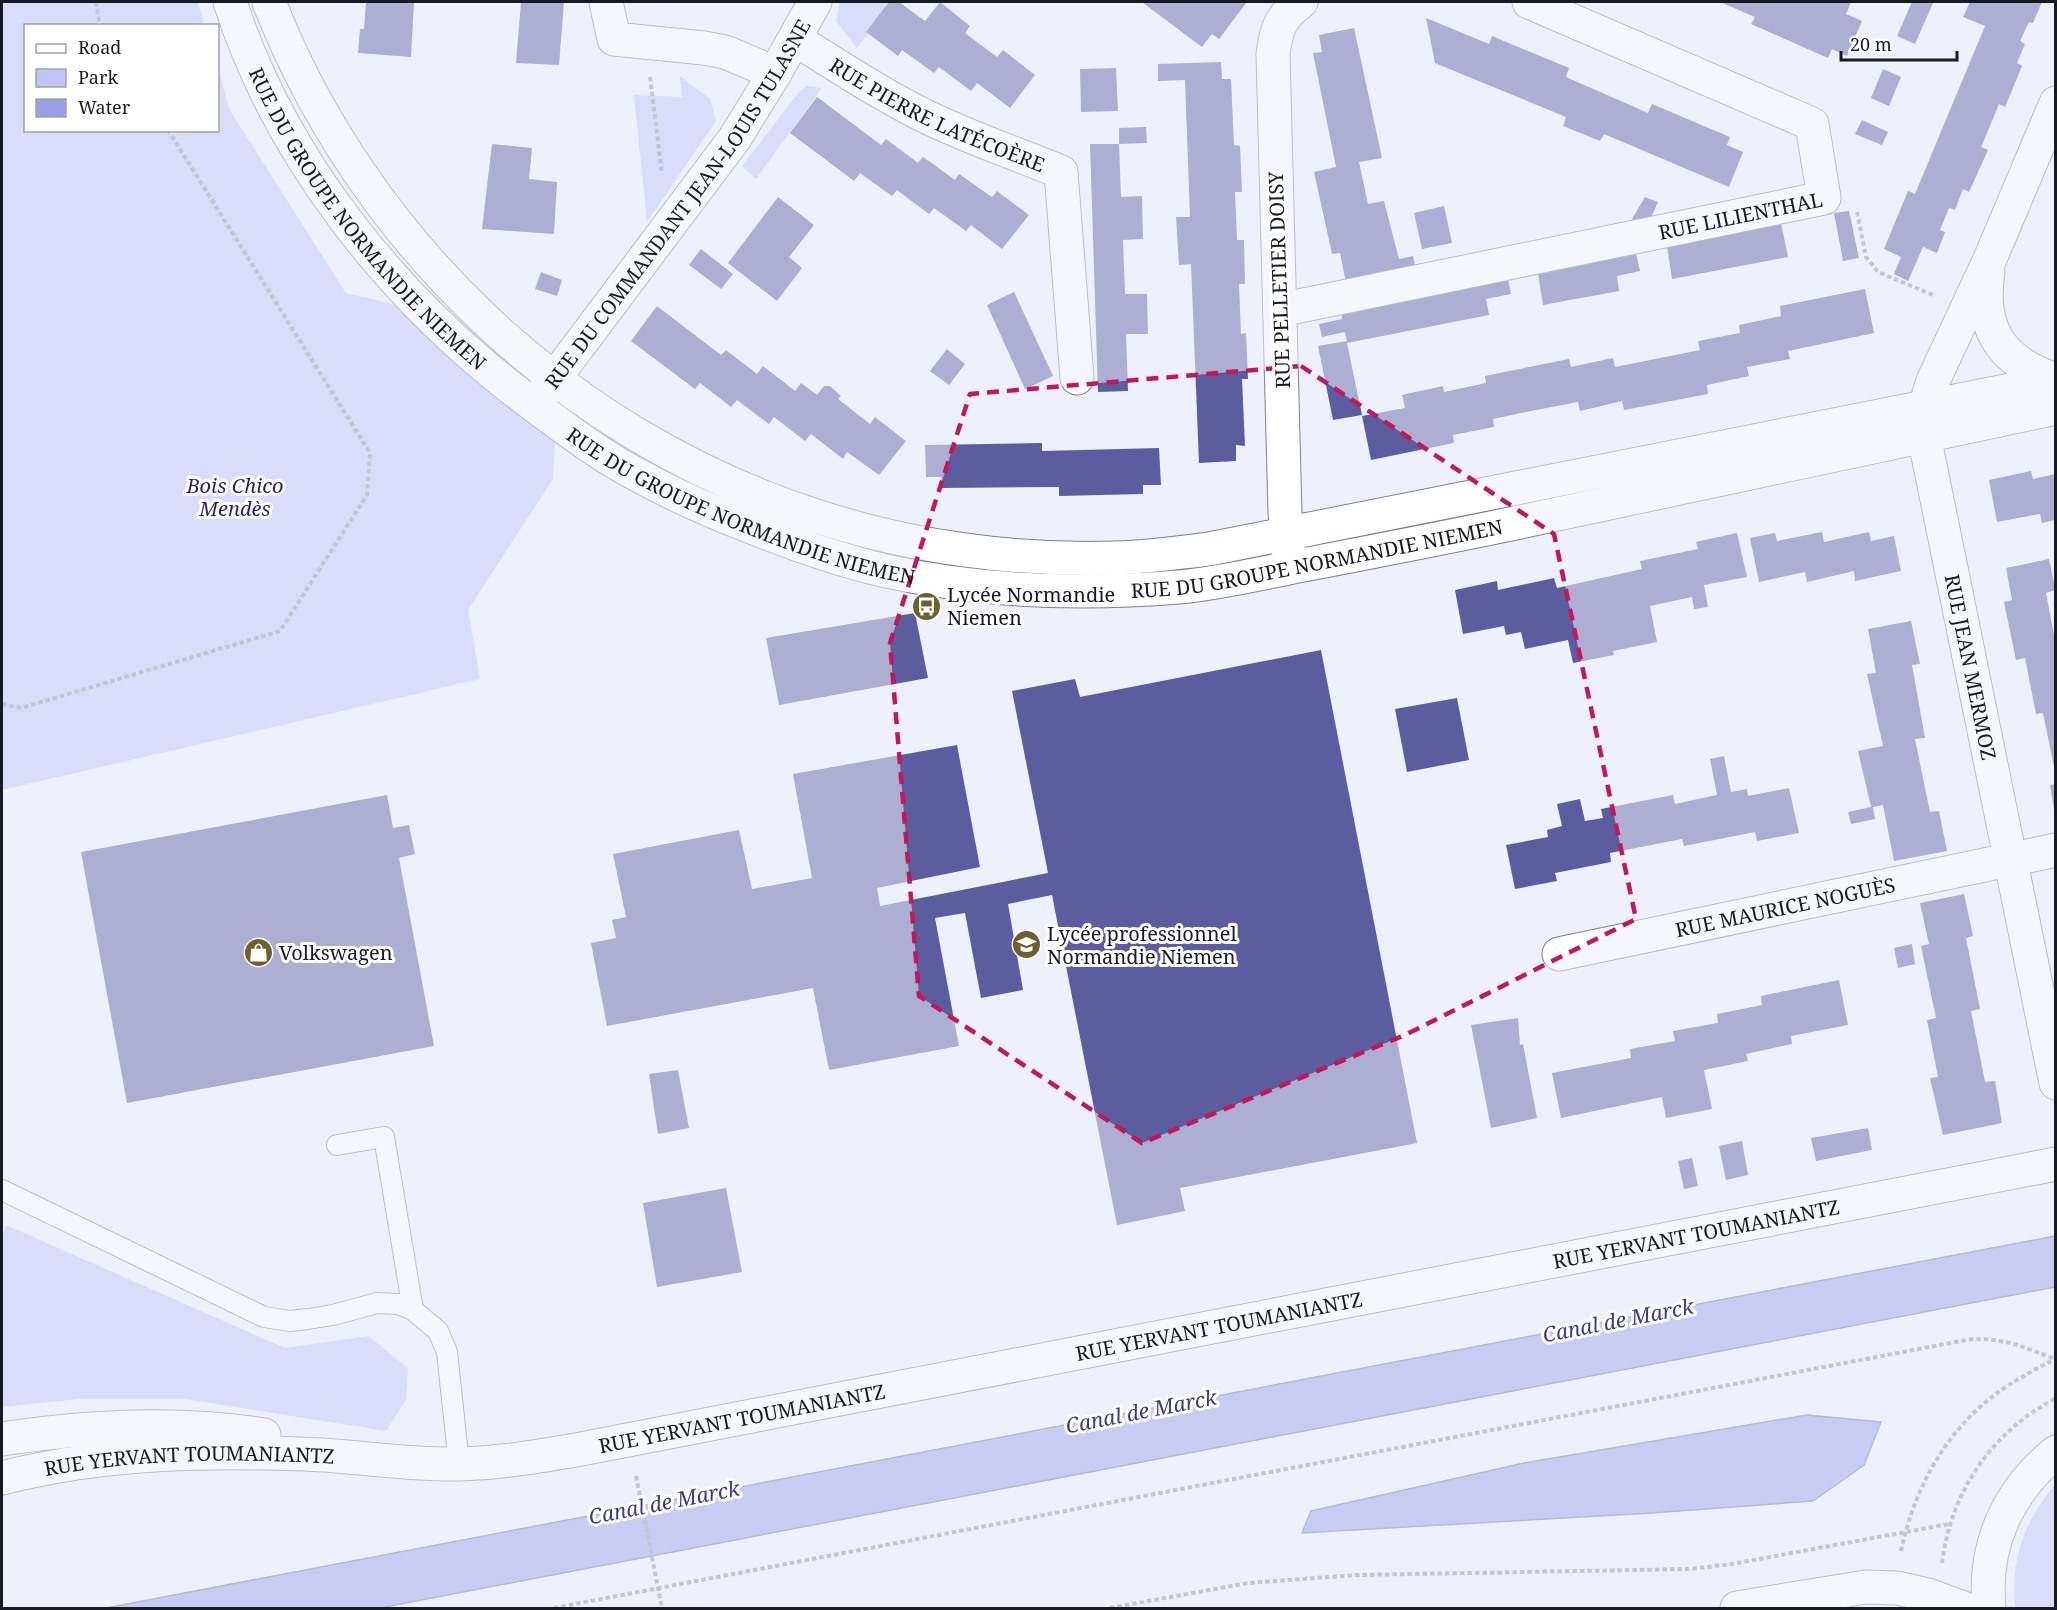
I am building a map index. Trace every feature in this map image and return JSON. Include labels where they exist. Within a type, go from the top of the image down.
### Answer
[{"type":"street","name":"RUE DU GROUPE NORMANDIE NIEMEN","points":[[230,2],[253,63],[295,144],[346,219],[385,268],[426,312],[493,374],[611,459],[696,504],[791,542],[885,571],[1037,591],[1096,591],[1183,586],[1424,542],[1924,421]]},
{"type":"street","name":"RUE DU GROUPE NORMANDIE NIEMEN","points":[[269,2],[317,103],[356,167],[387,211],[458,293],[511,344],[554,378],[630,430],[717,478],[814,516],[909,540],[1008,554],[1116,558],[1209,549],[1924,421]]},
{"type":"street","points":[[606,2],[614,39],[725,52],[775,73]]},
{"type":"street","name":"RUE DU COMMANDANT JEAN-LOUIS TULASNE","points":[[534,405],[735,138],[815,2]]},
{"type":"street","name":"RUE PELLETIER DOISY","points":[[1290,568],[1286,535],[1273,54],[1275,34],[1283,18],[1301,2]]},
{"type":"street","name":"RUE LILIENTHAL","points":[[1280,310],[1824,198],[1812,124],[1529,2]]},
{"type":"street","name":"RUE PIERRE LATÉCOÈRE","points":[[795,39],[917,113],[1061,172],[1077,378]]},
{"type":"street","points":[[1924,421],[1934,381],[1990,259],[2055,105]]},
{"type":"street","points":[[1990,259],[1986,283],[1987,298],[1990,322],[2000,344],[2014,361],[2034,373],[2055,380]]},
{"type":"street","points":[[1924,421],[2055,380]]},
{"type":"street","points":[[1924,421],[2055,408]]},
{"type":"street","name":"RUE JEAN MERMOZ","points":[[1924,421],[2055,1083]]},
{"type":"street","name":"RUE MAURICE NOGUÈS","points":[[1559,954],[2055,850]]},
{"type":"street","name":"RUE YERVANT TOUMANIANTZ","points":[[2,1478],[67,1464],[160,1454],[253,1452],[459,1464],[503,1461],[629,1440],[2055,1164]]},
{"type":"street","name":"RUE YERVANT TOUMANIANTZ","points":[[2,1439],[99,1427],[188,1427],[231,1430],[378,1459]]},
{"type":"street","points":[[1989,1608],[1988,1573],[2001,1521],[2025,1482],[2055,1452]]},
{"type":"street","points":[[1737,1608],[1866,1587],[1896,1588],[1928,1594],[1964,1608]]},
{"type":"lane","points":[[337,1145],[384,1137],[413,1310]]},
{"type":"lane","points":[[2,1190],[264,1317],[290,1321],[308,1319],[377,1303],[398,1304],[413,1310],[438,1332],[447,1352],[459,1464]]},
{"type":"path","points":[[96,2],[101,24]]},
{"type":"path","points":[[646,42],[669,225]]},
{"type":"path","points":[[2,704],[21,708],[280,631],[367,495],[370,453],[169,132]]},
{"type":"path","points":[[1824,198],[1855,202],[1866,257],[1878,272],[1967,310]]},
{"type":"path","points":[[554,1608],[1965,1340],[1986,1338],[2013,1343],[2055,1359]]},
{"type":"path","points":[[1896,1588],[1905,1532],[1918,1494],[1936,1460],[1960,1428],[1988,1400],[2020,1377],[2055,1359]]},
{"type":"path","points":[[1110,1608],[1248,1583],[1302,1578],[1690,1569],[1731,1564],[1949,1524],[1963,1492],[1985,1456],[2021,1420],[2055,1398]]},
{"type":"path","points":[[638,1489],[662,1608]]},
{"type":"highlighted area","points":[[1301,366],[1554,534],[1636,919],[1405,1035],[1142,1143],[919,996],[890,643],[970,394]]},
{"type":"green space","name":"Bois Chico Mendès","points":[[2,2],[198,2],[205,24],[24,24],[24,132],[219,132],[219,72],[229,109],[346,293],[426,312],[556,422],[553,479],[468,610],[480,679],[2,790]]},
{"type":"green space","points":[[840,2],[891,2],[857,48],[836,21]]},
{"type":"green space","points":[[680,76],[710,99],[716,121],[647,222],[634,95],[682,97]]},
{"type":"green space","points":[[807,86],[822,88],[756,179],[742,166],[799,92]]},
{"type":"green space","points":[[6,1225],[285,1348],[368,1336],[408,1368],[406,1400],[386,1431],[185,1399],[79,1399],[2,1407],[2,1238]]},
{"type":"green space","points":[[2055,1485],[2055,1608],[2015,1608],[2015,1574],[2021,1542],[2035,1513]]},
{"type":"water","name":"Canal de Marck","points":[[2055,1236],[2055,1287],[380,1608],[106,1608]]},
{"type":"water","points":[[1807,1415],[1881,1422],[1864,1465],[1813,1501],[1652,1513],[1302,1533],[1311,1511],[1524,1463]]},
{"type":"building","points":[[366,2],[414,2],[411,57],[358,53],[360,29],[364,29]]},
{"type":"building","points":[[521,2],[564,2],[559,65],[516,63]]},
{"type":"building","points":[[889,2],[899,2],[925,21],[940,2],[970,26],[965,33],[997,57],[1003,50],[1035,75],[1010,108],[977,83],[971,91],[939,67],[934,73],[902,50],[898,56],[866,32]]},
{"type":"building","points":[[1142,2],[1247,2],[1219,39],[1212,34],[1202,47]]},
{"type":"building","points":[[1720,2],[1851,2],[1846,14],[1862,21],[1847,56],[1832,49],[1828,58],[1751,24],[1755,17]]},
{"type":"building","points":[[1912,2],[1933,3],[1915,44],[1897,36]]},
{"type":"building","points":[[1970,2],[2042,2],[2033,23],[2029,22],[2020,41],[2025,44],[2017,63],[2022,66],[2005,107],[1999,104],[1981,147],[1988,150],[1969,192],[1963,189],[1955,210],[1949,208],[1940,230],[1945,232],[1937,253],[1923,247],[1908,281],[1894,274],[1901,257],[1884,249],[1908,191],[1915,194],[1985,26],[1963,17]]},
{"type":"building","points":[[1426,18],[1489,44],[1492,36],[1569,68],[1566,77],[1648,113],[1652,104],[1730,137],[1727,145],[1743,152],[1729,187],[1604,134],[1600,141],[1563,126],[1566,117],[1435,63]]},
{"type":"building","points":[[1354,28],[1382,158],[1359,162],[1368,204],[1384,201],[1399,259],[1413,256],[1417,274],[1347,288],[1340,253],[1332,254],[1314,172],[1336,167],[1313,53],[1322,52],[1319,35]]},
{"type":"building","points":[[1221,62],[1222,79],[1231,79],[1234,145],[1240,146],[1242,192],[1235,192],[1237,240],[1244,240],[1245,284],[1239,284],[1241,334],[1246,333],[1248,379],[1242,379],[1245,446],[1236,445],[1236,461],[1199,463],[1191,264],[1179,265],[1176,217],[1190,217],[1185,80],[1158,81],[1158,64]]},
{"type":"building","points":[[1116,68],[1118,111],[1081,112],[1080,69]]},
{"type":"building","points":[[1883,69],[1901,77],[1889,106],[1871,98]]},
{"type":"building","points":[[817,97],[881,145],[886,139],[918,163],[923,157],[955,180],[959,174],[992,197],[997,191],[1029,215],[1002,249],[971,225],[966,231],[934,208],[929,214],[897,190],[892,196],[860,173],[854,181],[790,133]]},
{"type":"building","points":[[1862,120],[1888,132],[1882,145],[1855,134]]},
{"type":"building","points":[[1146,127],[1147,143],[1119,144],[1119,128]]},
{"type":"building","points":[[492,144],[532,148],[529,179],[557,182],[554,234],[482,229]]},
{"type":"building","points":[[1090,144],[1119,144],[1121,197],[1142,196],[1143,239],[1123,240],[1125,294],[1147,294],[1148,334],[1126,334],[1128,391],[1098,392]]},
{"type":"building","points":[[778,197],[814,225],[789,257],[802,268],[777,301],[728,263]]},
{"type":"building","points":[[1645,197],[1658,202],[1647,226],[1632,219]]},
{"type":"building","points":[[1444,206],[1452,243],[1422,249],[1414,213]]},
{"type":"building","points":[[1849,211],[1859,258],[1843,261],[1834,213]]},
{"type":"building","points":[[1781,223],[1788,257],[1672,279],[1667,246]]},
{"type":"building","points":[[701,249],[733,274],[721,289],[689,265]]},
{"type":"building","points":[[1636,253],[1640,271],[1617,276],[1619,291],[1543,305],[1538,273]]},
{"type":"building","points":[[541,272],[562,280],[557,296],[535,289]]},
{"type":"building","points":[[1508,279],[1511,294],[1486,299],[1489,315],[1347,343],[1362,415],[1333,420],[1318,346],[1347,341],[1345,332],[1322,337],[1319,324],[1342,319],[1341,311]]},
{"type":"building","points":[[1865,289],[1874,333],[1788,351],[1790,359],[1747,367],[1749,376],[1707,385],[1708,394],[1624,410],[1622,401],[1580,411],[1578,402],[1536,410],[1493,419],[1494,427],[1453,435],[1454,443],[1371,460],[1362,416],[1405,408],[1402,395],[1443,386],[1444,392],[1486,383],[1485,376],[1569,359],[1571,367],[1613,358],[1615,367],[1700,350],[1698,341],[1740,333],[1739,325],[1781,316],[1780,306]]},
{"type":"building","points":[[1014,292],[1053,376],[1025,389],[987,305]]},
{"type":"building","points":[[657,306],[721,355],[726,350],[757,374],[763,366],[795,391],[801,383],[817,395],[824,386],[830,386],[841,396],[838,399],[870,424],[875,417],[906,441],[879,475],[847,452],[843,459],[811,434],[805,441],[774,417],[769,424],[737,400],[731,407],[700,383],[695,389],[631,341]]},
{"type":"building","points":[[947,349],[965,364],[949,385],[930,371]]},
{"type":"building","points":[[1042,443],[1042,451],[1159,448],[1161,485],[1143,485],[1143,494],[1059,496],[1059,487],[942,488],[941,477],[926,477],[925,445]]},
{"type":"building","points":[[2031,471],[2033,479],[2055,474],[2055,520],[2042,523],[2040,514],[1997,522],[1989,480]]},
{"type":"building","points":[[1822,532],[1824,542],[1869,532],[1871,541],[1894,536],[1901,571],[1855,581],[1854,571],[1807,582],[1805,572],[1759,582],[1750,538],[1775,533],[1777,541]]},
{"type":"building","points":[[1737,533],[1747,577],[1704,585],[1708,607],[1694,609],[1692,597],[1650,606],[1657,642],[1613,651],[1614,655],[1573,663],[1568,640],[1525,649],[1521,632],[1506,635],[1504,626],[1463,634],[1455,590],[1497,581],[1498,590],[1554,578],[1557,588],[1642,569],[1640,561],[1698,549],[1696,542]]},
{"type":"building","points":[[2049,559],[2055,588],[2046,593],[2055,640],[2054,767],[2043,713],[2036,714],[2025,658],[2016,660],[2004,602],[2012,600],[2006,568]]},
{"type":"building","points":[[915,613],[928,678],[779,705],[766,638]]},
{"type":"building","points":[[1911,621],[1920,664],[1912,665],[1925,738],[1915,739],[1930,812],[1939,811],[1947,851],[1894,861],[1883,805],[1873,807],[1875,819],[1851,824],[1848,812],[1871,807],[1858,751],[1883,746],[1867,674],[1876,673],[1868,629]]},
{"type":"building","points":[[1321,650],[1417,1143],[1180,1188],[1185,1211],[1117,1225],[1052,895],[1008,904],[1023,990],[981,998],[965,913],[935,918],[959,1046],[829,1070],[813,988],[607,1026],[591,943],[616,938],[612,920],[626,917],[613,854],[739,830],[752,889],[812,878],[793,774],[957,745],[980,867],[877,888],[880,906],[1048,873],[1012,691],[1075,679],[1080,697]]},
{"type":"building","points":[[1457,698],[1469,760],[1407,772],[1395,709]]},
{"type":"building","points":[[1724,756],[1731,792],[1747,789],[1748,796],[1789,788],[1799,833],[1757,841],[1755,832],[1684,846],[1682,839],[1610,853],[1611,862],[1555,873],[1557,881],[1515,889],[1506,845],[1548,837],[1547,830],[1562,826],[1557,804],[1580,799],[1585,821],[1603,818],[1601,809],[1673,795],[1675,804],[1717,795],[1710,759]]},
{"type":"building","points":[[2055,784],[2055,809],[2054,809],[2050,785]]},
{"type":"building","name":"Volkswagen","points":[[387,795],[393,828],[409,825],[415,854],[399,858],[434,1046],[127,1103],[81,852]]},
{"type":"building","points":[[1964,894],[1973,936],[1966,938],[1980,1009],[1971,1011],[1985,1082],[1995,1081],[2002,1123],[1943,1135],[1930,1078],[1938,1077],[1927,1020],[1936,1018],[1921,946],[1929,944],[1920,903]]},
{"type":"building","points":[[1912,944],[1915,964],[1898,968],[1894,948]]},
{"type":"building","points":[[1839,980],[1848,1025],[1791,1036],[1792,1044],[1746,1054],[1748,1061],[1704,1070],[1712,1109],[1666,1118],[1662,1097],[1561,1118],[1552,1073],[1631,1058],[1630,1049],[1675,1041],[1673,1031],[1718,1023],[1717,1014],[1762,1005],[1761,996]]},
{"type":"building","points":[[1518,1018],[1520,1045],[1523,1044],[1537,1118],[1491,1128],[1471,1025]]},
{"type":"building","points":[[678,1070],[689,1128],[658,1134],[649,1074]]},
{"type":"building","points":[[1868,1128],[1872,1150],[1816,1161],[1811,1138]]},
{"type":"building","points":[[1742,1141],[1748,1175],[1726,1180],[1719,1146]]},
{"type":"building","points":[[1692,1158],[1698,1186],[1684,1189],[1678,1161]]},
{"type":"building","points":[[726,1188],[742,1272],[657,1287],[643,1203]]},
{"type":"place","name":"Lycée Normandie Niemen","points":[[926,606]]},
{"type":"place","name":"Lycée professionnel Normandie Niemen","points":[[1026,944]]},
{"type":"place","name":"Volkswagen","points":[[258,952]]}]
